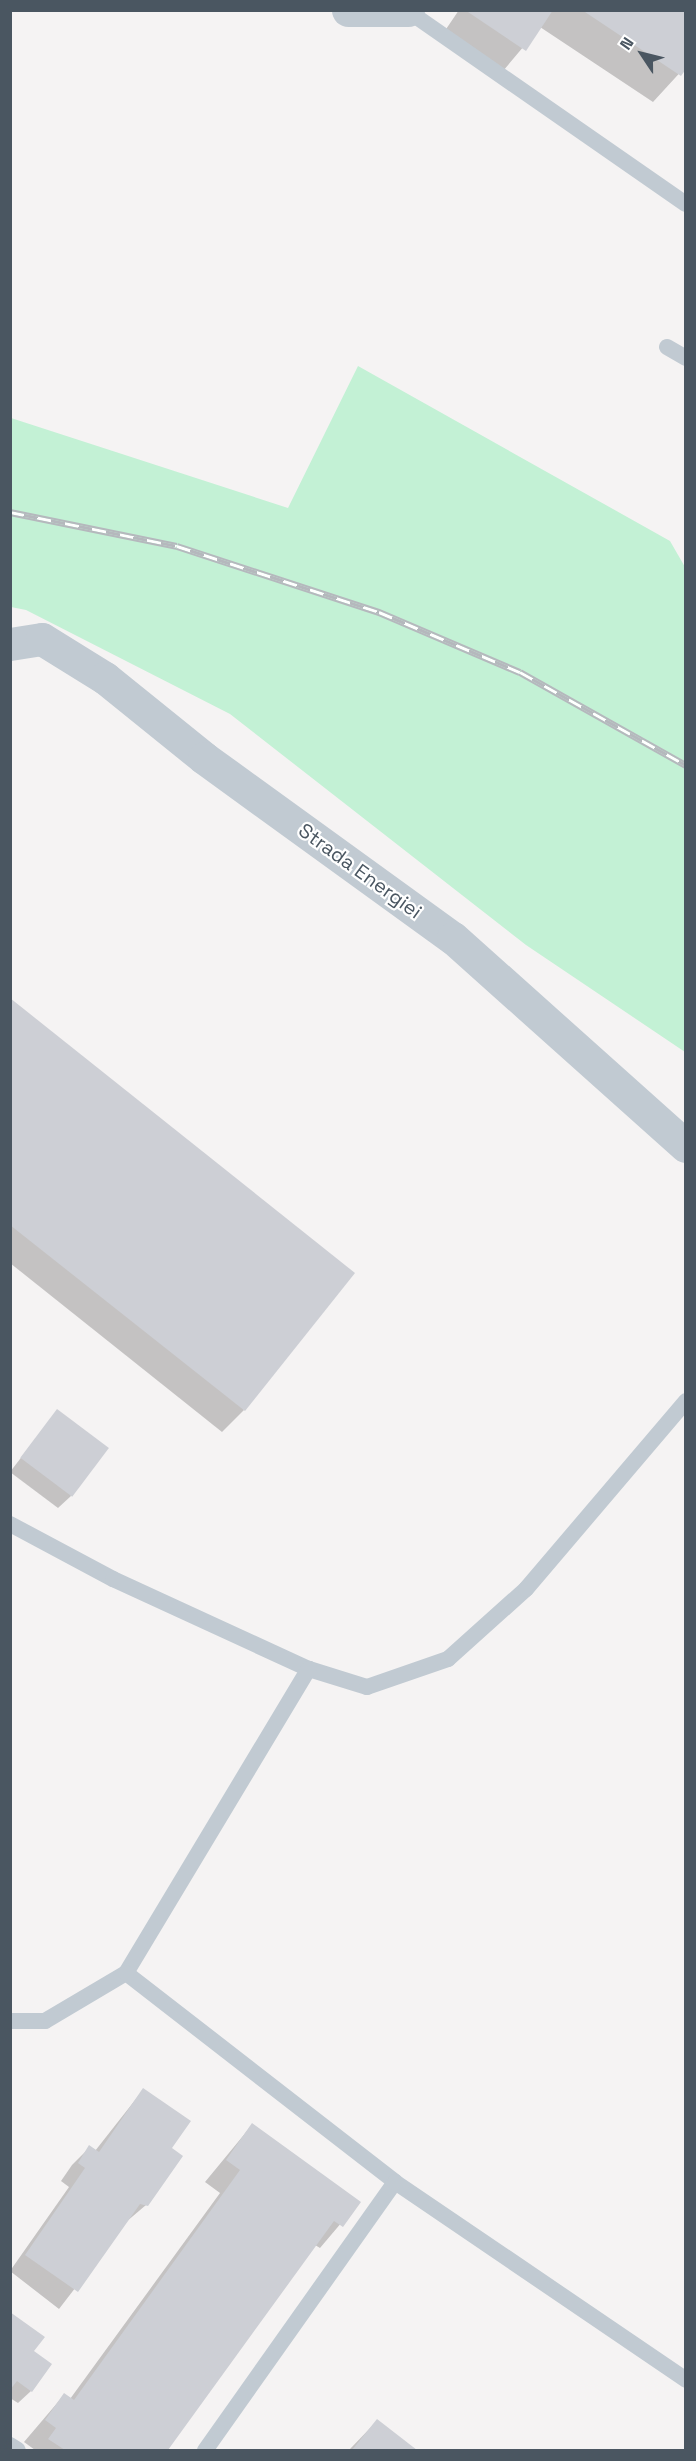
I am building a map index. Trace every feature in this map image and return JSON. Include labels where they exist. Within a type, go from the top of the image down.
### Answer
[{"type":"street","points":[[348,10],[408,11]]},
{"type":"street","name":"Strada Energiei","points":[[10,644],[42,639],[105,678],[204,758],[453,938],[686,1146]]},
{"type":"lane","points":[[408,11],[686,204]]},
{"type":"lane","points":[[667,346],[686,358]]},
{"type":"lane","points":[[10,1524],[113,1580],[309,1669],[367,1688],[448,1659],[526,1589],[686,1401]]},
{"type":"lane","points":[[10,2021],[45,2021],[126,1973],[309,1669]]},
{"type":"lane","points":[[126,1973],[395,2182],[686,2380]]},
{"type":"lane","points":[[205,2451],[395,2182]]},
{"type":"lane","points":[[10,2445],[18,2451]]},
{"type":"green space","points":[[358,366],[670,541],[685,567],[685,1052],[526,945],[230,714],[26,610],[11,607],[11,418],[288,508]]},
{"type":"building","points":[[465,10],[553,10],[526,51]]},
{"type":"building","points":[[582,10],[686,10],[686,69],[681,76]]},
{"type":"building","points":[[10,998],[355,1273],[245,1411],[10,1225]]},
{"type":"building","points":[[57,1409],[109,1448],[72,1497],[20,1458]]},
{"type":"building","points":[[143,2088],[191,2121],[172,2148],[183,2156],[148,2206],[140,2204],[78,2292],[25,2255],[85,2168],[78,2163],[89,2145],[99,2152]]},
{"type":"building","points":[[252,2123],[361,2202],[343,2227],[334,2221],[168,2450],[65,2450],[48,2439],[56,2428],[45,2420],[64,2393],[74,2400],[240,2170],[226,2160]]},
{"type":"building","points":[[10,2312],[45,2337],[34,2351],[52,2364],[32,2392],[17,2381],[10,2390]]},
{"type":"building","points":[[377,2419],[417,2450],[352,2450]]},
{"type":"railway","points":[[10,512],[177,546],[379,612],[520,672],[686,765]]}]
